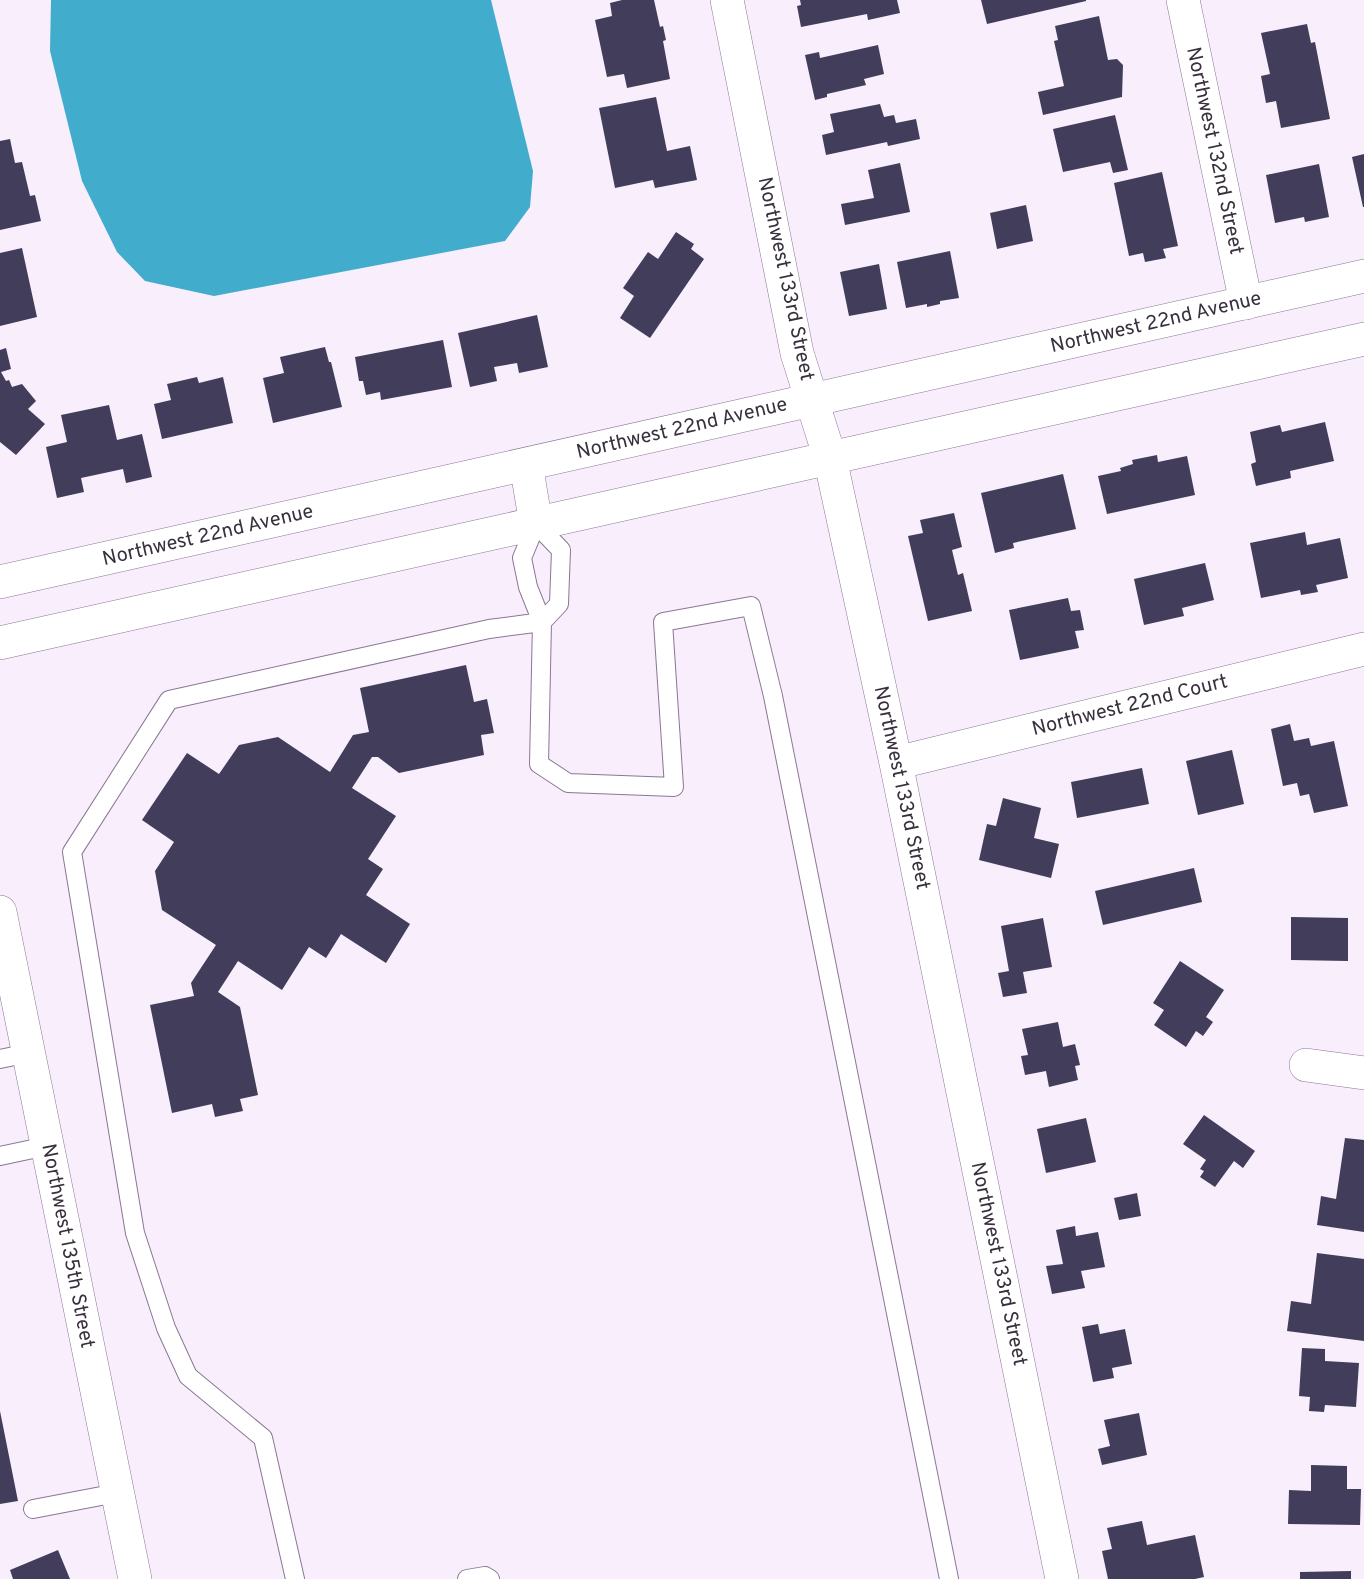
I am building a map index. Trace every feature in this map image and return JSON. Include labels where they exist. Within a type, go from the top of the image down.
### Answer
[{"type":"main road","name":"Northwest 133rd Street","points":[[727,0],[797,353],[830,458],[896,763],[1062,1579]]},
{"type":"main road","name":"Northwest 132nd Street","points":[[1183,0],[1246,303]]},
{"type":"main road","name":"Northwest 22nd Avenue","points":[[0,582],[1364,276]]},
{"type":"main road","points":[[0,643],[1364,339]]},
{"type":"main road","points":[[526,464],[536,524]]},
{"type":"main road","name":"Northwest 22nd Court","points":[[896,763],[1364,649]]},
{"type":"main road","name":"Northwest 135th Street","points":[[0,912],[14,1056],[47,1146],[135,1579]]},
{"type":"main road","points":[[1306,1065],[1364,1073]]},
{"type":"lane","points":[[295,1579],[263,1438],[188,1376],[166,1328],[135,1233],[72,852],[169,700],[489,629],[542,622],[559,604],[561,550],[536,524],[522,558],[528,587],[542,622],[539,764],[568,783],[674,787],[663,622],[751,606],[773,696],[949,1579]]},
{"type":"lane","points":[[0,1156],[47,1146]]},
{"type":"lane","points":[[33,1509],[117,1492]]},
{"type":"lane","points":[[467,1579],[485,1575],[490,1579]]},
{"type":"water","points":[[51,0],[491,0],[533,171],[530,207],[505,241],[214,296],[145,281],[117,252],[82,181],[50,51]]},
{"type":"building","points":[[622,0],[654,0],[660,27],[663,26],[666,40],[663,41],[670,79],[627,88],[624,74],[607,77],[595,20],[612,16],[610,3]]},
{"type":"building","points":[[800,0],[897,0],[900,13],[868,20],[867,14],[801,27],[797,6],[801,5]]},
{"type":"building","points":[[981,0],[1086,0],[1086,1],[987,24]]},
{"type":"building","points":[[1099,16],[1108,60],[1117,59],[1123,65],[1122,97],[1043,115],[1038,92],[1064,86],[1054,41],[1058,40],[1055,26]]},
{"type":"building","points":[[1307,24],[1311,43],[1315,42],[1330,119],[1281,128],[1276,101],[1266,103],[1261,76],[1270,74],[1261,33]]},
{"type":"building","points":[[878,45],[884,74],[864,79],[866,85],[827,94],[827,97],[815,100],[805,55],[819,52],[820,58]]},
{"type":"building","points":[[656,97],[667,151],[690,146],[697,180],[655,188],[653,180],[615,188],[599,108]]},
{"type":"building","points":[[880,104],[884,117],[894,115],[896,123],[916,119],[920,139],[888,146],[887,142],[826,155],[822,135],[834,132],[830,114]]},
{"type":"building","points":[[1115,115],[1128,170],[1113,173],[1110,162],[1063,172],[1053,129]]},
{"type":"building","points":[[10,139],[15,163],[22,162],[30,196],[35,195],[41,221],[0,230],[0,141]]},
{"type":"building","points":[[1364,154],[1364,207],[1363,207],[1352,157]]},
{"type":"building","points":[[900,163],[910,212],[845,225],[841,204],[874,198],[868,170]]},
{"type":"building","points":[[1319,164],[1329,217],[1305,222],[1304,217],[1275,223],[1266,175]]},
{"type":"building","points":[[1162,172],[1178,246],[1163,249],[1166,258],[1145,262],[1143,253],[1129,256],[1114,183]]},
{"type":"building","points":[[1026,205],[1033,241],[997,249],[990,213]]},
{"type":"building","points":[[676,232],[694,244],[691,249],[704,259],[650,338],[620,318],[634,296],[623,288],[648,252],[658,259]]},
{"type":"building","points":[[22,248],[37,317],[0,326],[0,253]]},
{"type":"building","points":[[950,251],[959,298],[940,301],[940,304],[927,307],[927,304],[906,308],[897,262]]},
{"type":"building","points":[[879,264],[887,309],[849,316],[840,272]]},
{"type":"building","points":[[537,315],[548,367],[519,373],[517,363],[494,367],[497,381],[470,387],[458,333]]},
{"type":"building","points":[[443,340],[452,387],[381,400],[380,392],[366,395],[363,381],[359,381],[355,357]]},
{"type":"building","points":[[325,347],[342,407],[273,423],[263,378],[284,373],[280,357]]},
{"type":"building","points":[[6,348],[11,369],[1,372],[12,387],[22,384],[36,401],[28,409],[45,424],[16,455],[0,442],[0,350]]},
{"type":"building","points":[[197,377],[199,383],[223,377],[233,423],[162,439],[154,404],[171,400],[167,384]]},
{"type":"building","points":[[109,405],[117,440],[142,434],[152,477],[126,483],[123,469],[81,478],[84,492],[57,498],[46,447],[67,442],[61,415]]},
{"type":"building","points":[[1325,422],[1334,461],[1290,471],[1291,478],[1256,486],[1251,464],[1256,462],[1250,432],[1280,425],[1282,432]]},
{"type":"building","points":[[1157,455],[1158,462],[1187,456],[1195,495],[1107,514],[1098,476],[1121,471],[1120,468],[1133,464],[1132,460]]},
{"type":"building","points":[[1063,474],[1076,529],[1013,543],[1014,548],[995,553],[981,493]]},
{"type":"building","points":[[954,513],[962,547],[952,550],[958,575],[963,573],[972,611],[928,621],[908,536],[923,533],[920,520]]},
{"type":"building","points":[[1305,532],[1307,545],[1340,538],[1348,578],[1316,585],[1318,592],[1301,595],[1300,590],[1261,598],[1250,543]]},
{"type":"building","points":[[1205,563],[1214,600],[1182,608],[1184,616],[1144,625],[1134,579]]},
{"type":"building","points":[[1068,598],[1071,611],[1080,610],[1084,630],[1075,631],[1079,648],[1020,660],[1009,610]]},
{"type":"building","points":[[466,665],[474,702],[487,699],[494,733],[481,735],[484,755],[399,773],[378,757],[372,757],[352,788],[396,816],[368,859],[383,869],[366,895],[410,924],[386,963],[341,934],[326,958],[309,947],[282,990],[238,961],[218,992],[240,1007],[258,1095],[240,1099],[243,1111],[215,1117],[212,1104],[172,1113],[150,1005],[194,996],[191,983],[216,945],[162,910],[155,871],[174,842],[142,820],[187,753],[219,774],[239,745],[278,737],[330,772],[353,735],[369,732],[360,688]]},
{"type":"building","points":[[1290,724],[1294,741],[1309,738],[1311,746],[1334,741],[1348,806],[1314,813],[1309,794],[1300,796],[1297,783],[1283,786],[1271,729]]},
{"type":"building","points":[[1232,750],[1244,804],[1198,815],[1186,761]]},
{"type":"building","points":[[1142,768],[1149,804],[1077,818],[1071,782]]},
{"type":"building","points":[[1003,798],[1041,808],[1034,838],[1059,844],[1051,878],[979,860],[987,824],[996,826]]},
{"type":"building","points":[[1194,868],[1202,902],[1103,925],[1095,891]]},
{"type":"building","points":[[1291,917],[1348,918],[1348,961],[1291,960]]},
{"type":"building","points":[[1043,918],[1052,967],[1023,972],[1027,993],[1003,997],[998,973],[1009,971],[1001,926]]},
{"type":"building","points":[[1180,961],[1224,990],[1206,1017],[1213,1022],[1203,1036],[1196,1031],[1186,1047],[1154,1025],[1164,1010],[1153,1003]]},
{"type":"building","points":[[1058,1022],[1063,1047],[1075,1044],[1080,1065],[1075,1066],[1078,1080],[1049,1087],[1046,1071],[1025,1075],[1021,1056],[1028,1055],[1022,1029]]},
{"type":"building","points":[[1204,1115],[1255,1151],[1243,1168],[1234,1161],[1215,1187],[1200,1177],[1204,1171],[1200,1169],[1206,1160],[1183,1144]]},
{"type":"building","points":[[1086,1118],[1096,1162],[1046,1173],[1037,1129]]},
{"type":"building","points":[[1345,1138],[1364,1140],[1364,1232],[1317,1225],[1321,1196],[1336,1199]]},
{"type":"building","points":[[1137,1193],[1141,1216],[1119,1220],[1114,1198]]},
{"type":"building","points":[[1075,1226],[1076,1236],[1098,1232],[1105,1267],[1081,1271],[1085,1288],[1052,1294],[1046,1266],[1063,1264],[1056,1230]]},
{"type":"building","points":[[1317,1253],[1364,1259],[1364,1341],[1287,1331],[1291,1301],[1311,1304]]},
{"type":"building","points":[[1098,1324],[1100,1334],[1125,1329],[1132,1364],[1112,1368],[1114,1378],[1093,1382],[1082,1327]]},
{"type":"building","points":[[1302,1348],[1325,1349],[1325,1361],[1359,1363],[1356,1407],[1325,1405],[1324,1412],[1309,1411],[1310,1397],[1299,1396]]},
{"type":"building","points":[[0,1411],[18,1501],[0,1504]]},
{"type":"building","points":[[1139,1413],[1147,1455],[1102,1465],[1098,1449],[1110,1446],[1104,1420]]},
{"type":"building","points":[[1311,1465],[1347,1466],[1347,1489],[1361,1489],[1360,1525],[1288,1524],[1289,1490],[1311,1491]]},
{"type":"building","points":[[1142,1521],[1147,1545],[1195,1535],[1204,1577],[1195,1579],[1108,1579],[1102,1551],[1112,1549],[1107,1528]]},
{"type":"building","points":[[58,1550],[70,1579],[13,1579],[10,1570]]},
{"type":"building","points":[[1351,1571],[1351,1579],[1300,1579],[1300,1572]]}]
